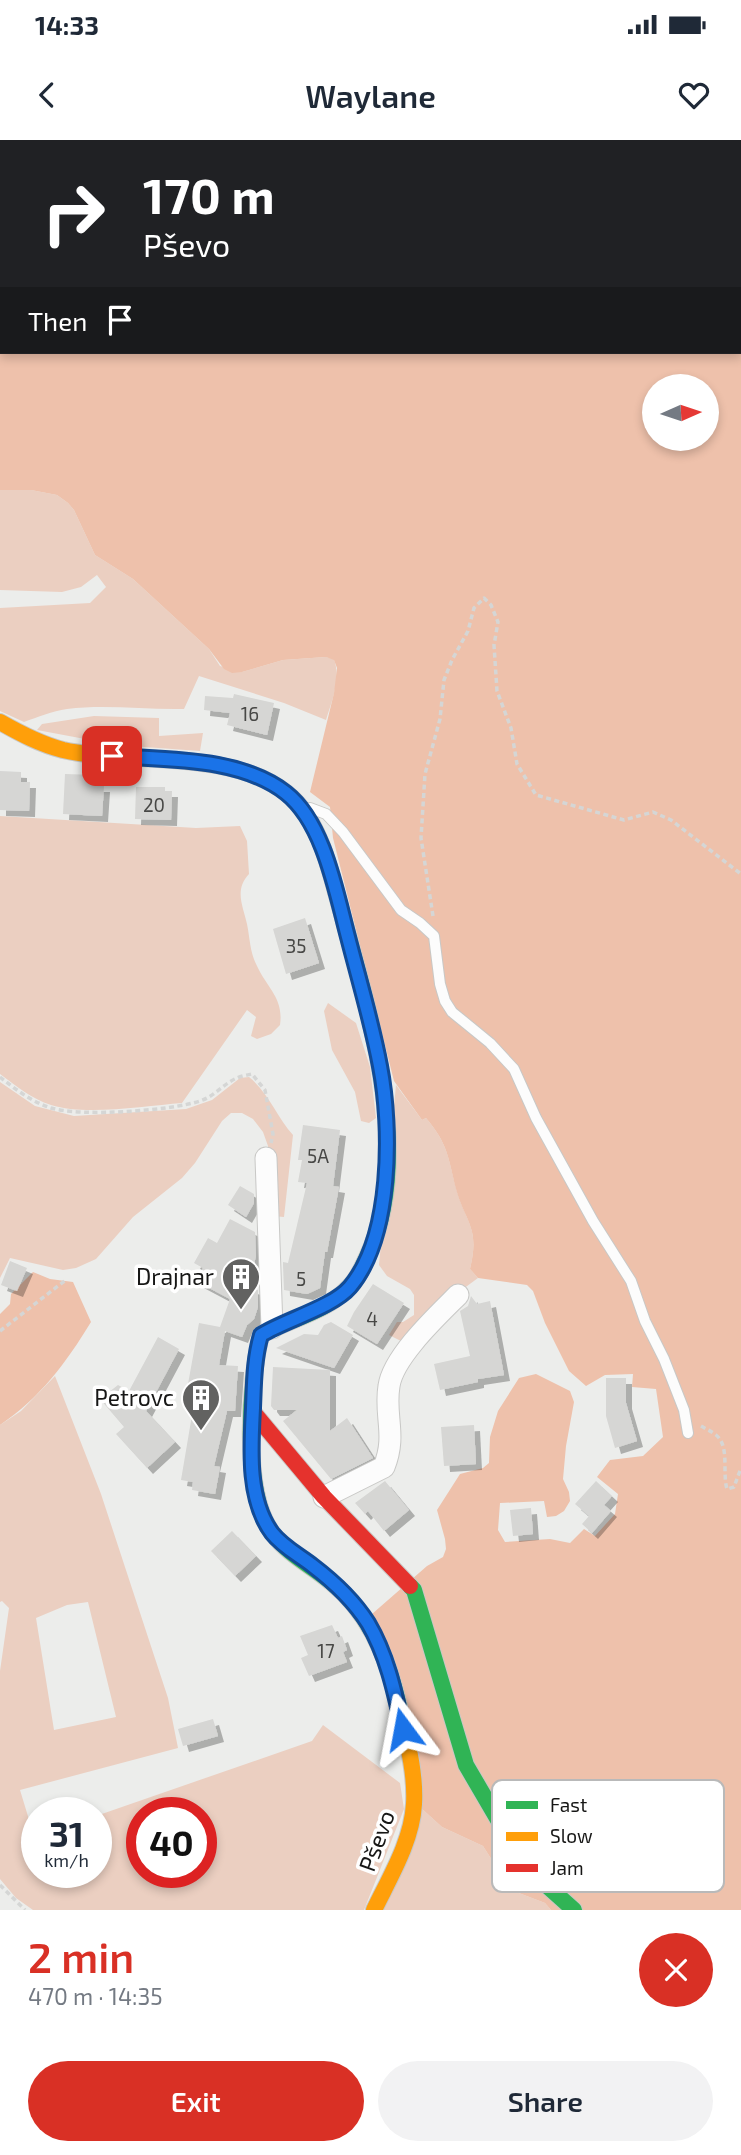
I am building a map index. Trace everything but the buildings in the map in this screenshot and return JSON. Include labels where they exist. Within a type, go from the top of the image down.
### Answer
[{"type":"street","points":[[3,727],[52,747],[112,756],[203,762],[259,778],[284,792],[300,806],[312,824],[328,870],[381,1068],[387,1164],[381,1214],[367,1258],[349,1288],[323,1306],[272,1328],[266,1158]]},
{"type":"street","points":[[324,1497],[384,1467],[391,1450],[389,1386],[397,1366],[423,1331],[458,1295]]},
{"type":"street","name":"Pševo","points":[[272,1328],[261,1335],[255,1355],[250,1449],[256,1496],[271,1532],[294,1555],[312,1565],[350,1598],[368,1624],[394,1686],[408,1751],[414,1806],[403,1846],[374,1910]]},
{"type":"street","points":[[253,1412],[324,1497],[414,1590],[466,1765],[492,1810]]},
{"type":"street","points":[[554,1892],[574,1910]]},
{"type":"lane","points":[[300,806],[326,814],[343,832],[401,910],[421,923],[434,936],[445,1001],[452,1012],[490,1043],[514,1069],[536,1118],[593,1221],[631,1281],[645,1321],[664,1359],[684,1410],[688,1433]]},
{"type":"path","points":[[434,936],[433,905],[421,838],[425,774],[440,719],[444,680],[468,631],[474,608],[484,598],[491,605],[498,622],[494,645],[498,691],[511,728],[517,764],[536,795],[624,821],[653,812],[671,820],[741,874]]},
{"type":"path","points":[[0,1077],[22,1094],[48,1107],[71,1112],[179,1106],[202,1101],[235,1079],[252,1074],[265,1090],[273,1134],[266,1158]]},
{"type":"path","points":[[0,1331],[66,1279]]},
{"type":"path","points":[[697,1417],[702,1427],[718,1436],[724,1449],[724,1478],[727,1489],[734,1487],[741,1468]]},
{"type":"path","points":[[0,1885],[25,1910]]},
{"type":"shaded area","points":[[0,354],[741,354],[741,1910],[551,1910],[545,1903],[516,1892],[724,1892],[724,1780],[492,1780],[492,1860],[483,1846],[442,1827],[421,1808],[372,1614],[427,1566],[443,1557],[445,1539],[437,1510],[460,1474],[483,1468],[489,1463],[490,1437],[498,1411],[519,1378],[536,1374],[570,1391],[574,1402],[563,1479],[570,1501],[564,1511],[547,1517],[544,1501],[500,1503],[498,1530],[505,1542],[550,1539],[570,1543],[584,1529],[595,1536],[615,1514],[618,1494],[597,1477],[610,1460],[643,1456],[663,1437],[656,1389],[632,1387],[633,1374],[605,1375],[586,1386],[569,1371],[545,1323],[533,1291],[527,1285],[478,1278],[470,1269],[473,1234],[456,1189],[446,1151],[433,1127],[426,1118],[422,1120],[394,1081],[333,838],[330,807],[310,792],[334,693],[337,668],[334,660],[326,657],[283,660],[232,673],[224,669],[209,649],[133,579],[95,555],[74,510],[57,495],[31,490],[0,490]]},
{"type":"shaded area","points":[[0,490],[31,490],[57,495],[68,503],[95,555],[133,579],[209,649],[220,666],[242,672],[283,660],[326,657],[334,659],[336,682],[326,720],[284,703],[199,676],[184,709],[67,709],[24,722],[0,711],[0,608],[90,603],[106,587],[97,575],[81,587],[62,592],[0,590]]},
{"type":"shaded area","points":[[94,716],[159,718],[159,736],[203,733],[200,751],[117,745],[37,730],[42,724]]},
{"type":"shaded area","points":[[0,816],[196,828],[240,826],[247,841],[249,874],[242,886],[242,904],[253,956],[280,1007],[280,1025],[271,1034],[257,1039],[251,1036],[256,1017],[247,1010],[182,1103],[81,1110],[51,1105],[24,1092],[0,1074]]},
{"type":"shaded area","points":[[328,1003],[356,1023],[370,1067],[376,1118],[369,1123],[361,1121],[355,1092],[332,1050],[324,1011]]},
{"type":"shaded area","points":[[249,1077],[262,1090],[293,1135],[284,1217],[272,1216],[268,1146],[263,1132],[253,1119],[242,1113],[231,1113],[222,1121],[182,1178],[133,1217],[96,1259],[76,1268],[63,1270],[10,1258],[0,1278],[0,1082],[35,1106],[74,1116],[186,1109],[212,1100],[240,1078]]},
{"type":"shaded area","points":[[396,1085],[422,1120],[426,1118],[443,1143],[460,1200],[471,1226],[473,1255],[470,1269],[478,1278],[405,1343],[389,1335],[397,1322],[403,1322],[414,1315],[414,1295],[410,1289],[387,1276],[379,1265]]},
{"type":"shaded area","points":[[33,1272],[50,1279],[73,1282],[91,1322],[51,1379],[28,1403],[0,1425],[0,1314],[10,1304],[11,1294]]},
{"type":"shaded area","points":[[55,1376],[101,1494],[168,1698],[178,1748],[20,1790],[21,1888],[112,1888],[112,1810],[126,1806],[126,1888],[217,1888],[217,1797],[151,1797],[312,1741],[323,1725],[400,1783],[404,1809],[364,1910],[33,1910],[16,1898],[0,1879],[0,1671],[9,1608],[0,1602],[0,1425],[21,1411]],"holes":[[[88,1602],[116,1717],[54,1730],[36,1618],[67,1605]]]},
{"type":"shaded area","points":[[421,1808],[442,1827],[483,1846],[492,1860],[492,1892],[516,1892],[545,1903],[551,1910],[382,1910]]},
{"type":"traffic: fast","points":[[336,892],[360,978],[381,1074],[387,1122],[388,1169],[382,1214],[364,1264],[349,1287],[330,1303],[261,1335],[251,1408],[252,1466],[263,1516],[273,1534],[293,1554],[344,1594],[367,1623],[390,1672],[399,1707]]},
{"type":"traffic: fast","points":[[410,1586],[414,1590],[466,1765],[492,1810]]},
{"type":"traffic: fast","points":[[554,1892],[574,1910]]},
{"type":"traffic: slow","points":[[0,722],[46,745],[63,750],[91,755],[187,761],[219,766],[249,773],[276,786],[298,804],[312,824],[326,857],[336,892]]},
{"type":"traffic: slow","points":[[374,1910],[409,1832],[414,1804],[410,1755],[399,1707]]},
{"type":"traffic: jam","points":[[253,1412],[324,1497],[410,1586]]},
{"type":"place","name":"Drajnar","points":[[241,1311]]},
{"type":"place","name":"Petrovc","points":[[201,1432]]},
{"type":"route","points":[[112,756],[203,762],[259,778],[284,792],[300,806],[312,824],[343,919],[381,1068],[387,1164],[381,1214],[367,1258],[349,1288],[323,1306],[279,1324],[261,1335],[255,1355],[250,1449],[256,1496],[271,1532],[294,1555],[312,1565],[350,1598],[368,1624],[394,1686],[403,1729]]}]
